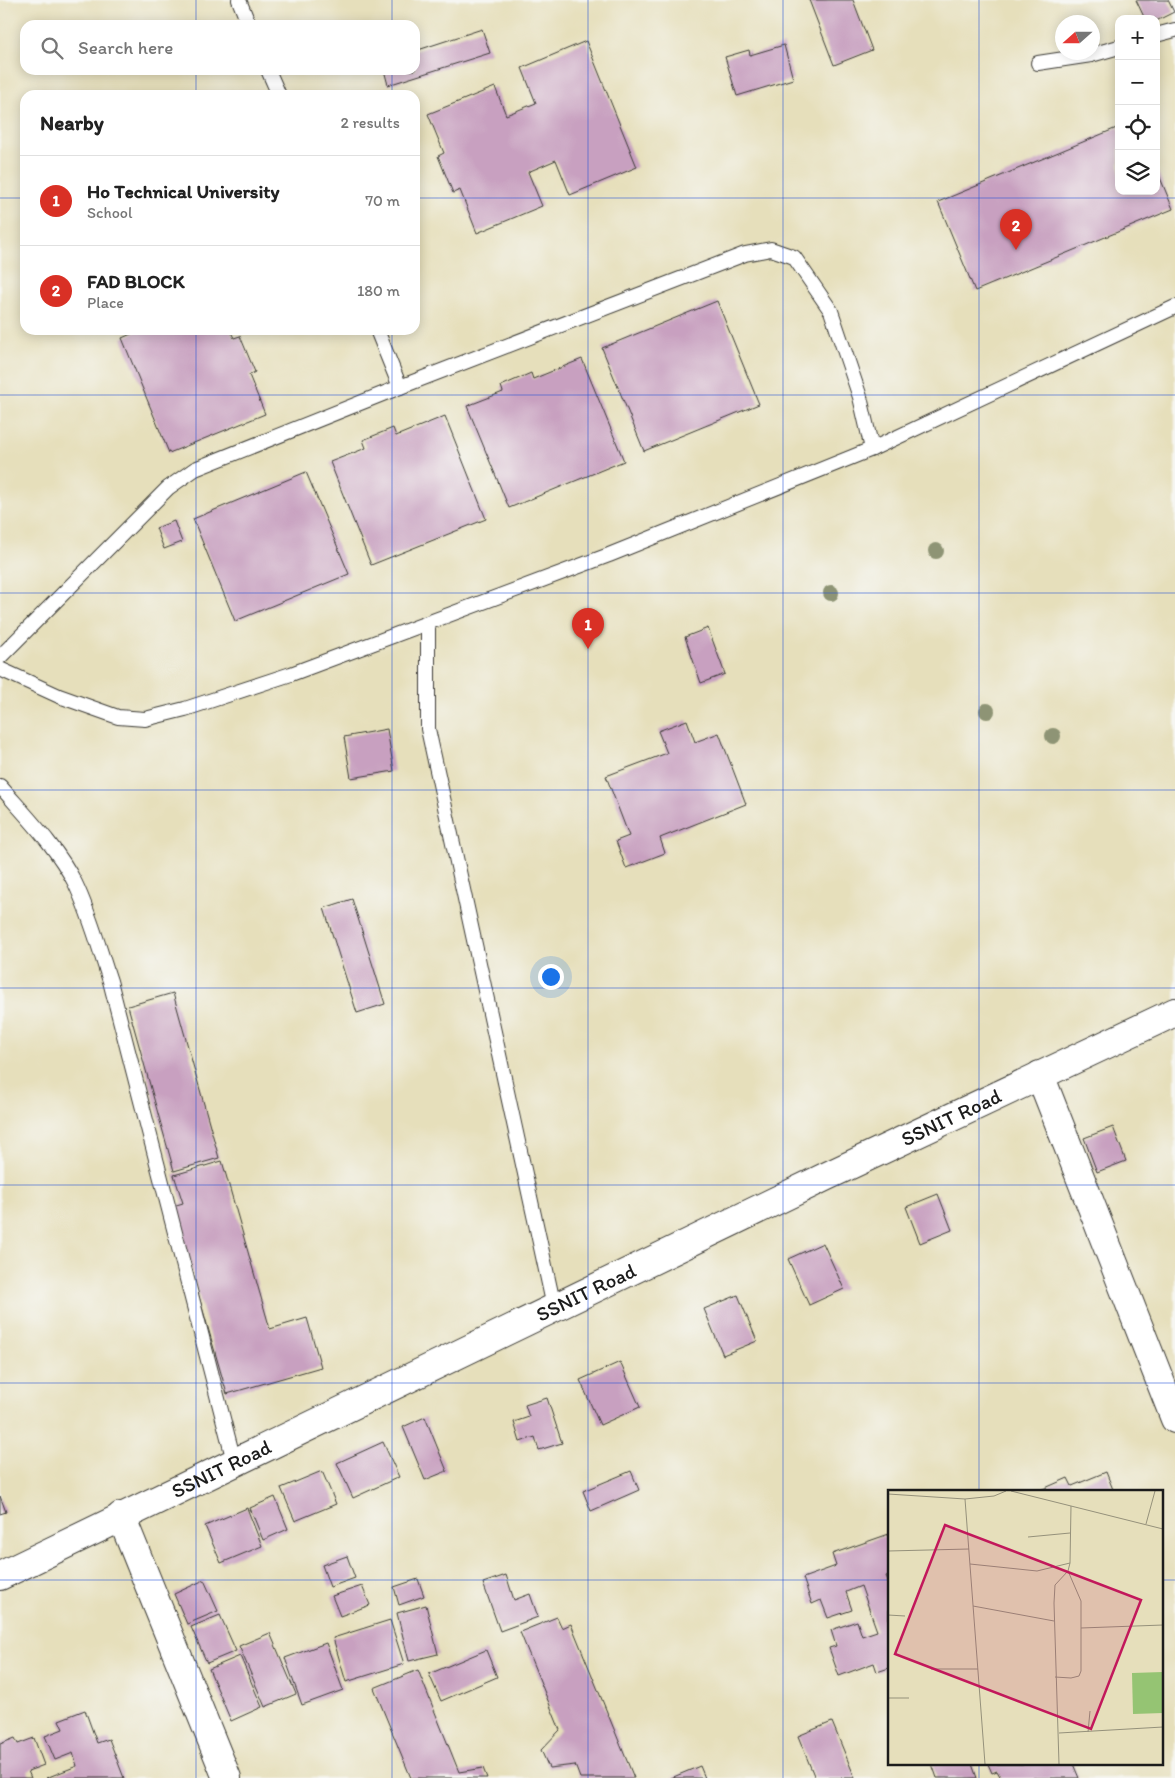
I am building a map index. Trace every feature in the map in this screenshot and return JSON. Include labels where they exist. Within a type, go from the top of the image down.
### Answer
[{"type":"street","name":"SSNIT Road","points":[[0,1576],[554,1307],[1175,1012]]},
{"type":"street","points":[[1040,1075],[1175,1419]]},
{"type":"street","points":[[121,1516],[228,1778]]},
{"type":"lane","points":[[239,0],[247,20]]},
{"type":"lane","points":[[1160,34],[1175,30]]},
{"type":"lane","points":[[1038,63],[1091,55],[1115,48]]},
{"type":"lane","points":[[270,75],[277,90]]},
{"type":"lane","points":[[0,657],[168,488],[195,469],[400,387],[745,254],[771,249],[794,257],[831,311],[860,397],[872,449]]},
{"type":"lane","points":[[0,669],[91,709],[118,717],[145,720],[185,710],[428,624],[609,555],[872,449],[1175,307]]},
{"type":"lane","points":[[379,335],[400,387]]},
{"type":"lane","points":[[428,624],[428,729],[554,1307]]},
{"type":"lane","points":[[0,786],[60,859],[86,907],[110,981],[234,1461]]},
{"type":"building","points":[[809,0],[853,0],[872,50],[834,65]]},
{"type":"building","points":[[1136,0],[1168,0],[1174,12],[1160,19],[1160,15],[1143,15]]},
{"type":"building","points":[[482,29],[490,53],[420,75],[420,49]]},
{"type":"building","points":[[586,41],[637,167],[570,195],[556,160],[528,172],[542,206],[477,233],[460,190],[453,193],[438,156],[444,153],[428,114],[495,87],[506,115],[536,103],[522,68]]},
{"type":"building","points":[[784,45],[793,79],[737,96],[725,57],[749,50],[750,55]]},
{"type":"building","points":[[385,75],[420,75],[388,85]]},
{"type":"building","points":[[1115,129],[1115,195],[1160,195],[1160,178],[1173,209],[975,291],[938,202]]},
{"type":"building","points":[[717,301],[759,404],[644,451],[602,348]]},
{"type":"building","points":[[129,335],[232,335],[234,338],[240,336],[255,372],[249,375],[265,414],[169,453],[122,338]]},
{"type":"building","points":[[582,359],[624,461],[509,508],[467,406],[503,392],[501,386],[531,373],[533,379]]},
{"type":"building","points":[[445,416],[486,519],[371,565],[330,462],[366,448],[363,440],[393,428],[396,436]]},
{"type":"building","points":[[306,472],[349,574],[235,621],[193,519]]},
{"type":"building","points":[[174,521],[182,542],[164,549],[156,528]]},
{"type":"building","points":[[708,628],[725,674],[701,683],[685,637]]},
{"type":"building","points":[[687,720],[695,742],[719,733],[746,804],[660,838],[665,853],[626,868],[616,841],[629,836],[606,776],[667,753],[658,731]]},
{"type":"building","points":[[387,729],[394,771],[351,778],[344,737]]},
{"type":"building","points":[[352,899],[385,1004],[357,1013],[324,908]]},
{"type":"building","points":[[173,993],[219,1158],[174,1171],[128,1006]]},
{"type":"building","points":[[1113,1127],[1126,1161],[1097,1172],[1084,1138]]},
{"type":"building","points":[[222,1161],[270,1329],[307,1318],[321,1367],[227,1394],[173,1206],[183,1203],[174,1175]]},
{"type":"building","points":[[938,1194],[952,1230],[920,1243],[906,1207]]},
{"type":"building","points":[[823,1243],[844,1289],[809,1305],[788,1259]]},
{"type":"building","points":[[738,1295],[757,1341],[723,1355],[704,1309]]},
{"type":"building","points":[[620,1362],[640,1407],[600,1425],[580,1380]]},
{"type":"building","points":[[547,1398],[562,1443],[539,1450],[535,1437],[520,1442],[514,1422],[529,1417],[525,1405]]},
{"type":"building","points":[[425,1417],[447,1471],[425,1480],[403,1427]]},
{"type":"building","points":[[383,1442],[399,1477],[353,1498],[337,1463]]},
{"type":"building","points":[[322,1471],[336,1504],[295,1521],[281,1488]]},
{"type":"building","points":[[631,1471],[639,1490],[591,1511],[583,1491]]},
{"type":"building","points":[[1106,1472],[1113,1490],[1041,1490],[1068,1478],[1072,1486]]},
{"type":"building","points":[[0,1496],[6,1512],[0,1514]]},
{"type":"building","points":[[275,1497],[288,1529],[263,1540],[250,1508]]},
{"type":"building","points":[[247,1508],[262,1546],[221,1563],[205,1526]]},
{"type":"building","points":[[888,1534],[888,1575],[886,1576],[888,1581],[888,1668],[877,1672],[874,1663],[839,1676],[829,1648],[836,1646],[831,1630],[857,1621],[862,1636],[877,1631],[861,1586],[846,1592],[852,1610],[828,1618],[821,1600],[812,1604],[803,1578],[836,1566],[832,1554]]},
{"type":"building","points":[[347,1556],[355,1578],[330,1587],[322,1565]]},
{"type":"building","points":[[506,1575],[514,1600],[530,1594],[538,1617],[500,1631],[483,1583]]},
{"type":"building","points":[[418,1579],[424,1596],[399,1605],[394,1587]]},
{"type":"building","points":[[204,1580],[218,1611],[187,1624],[174,1594]]},
{"type":"building","points":[[362,1586],[370,1605],[340,1616],[332,1596]]},
{"type":"building","points":[[426,1605],[438,1654],[409,1661],[397,1613]]},
{"type":"building","points":[[220,1615],[236,1651],[207,1663],[191,1627]]},
{"type":"building","points":[[557,1617],[562,1628],[571,1624],[634,1778],[580,1778],[575,1765],[549,1768],[541,1750],[560,1730],[520,1632]]},
{"type":"building","points":[[390,1620],[404,1664],[346,1682],[333,1638]]},
{"type":"building","points":[[270,1633],[296,1694],[265,1707],[239,1646]]},
{"type":"building","points":[[326,1643],[343,1690],[302,1705],[285,1658]]},
{"type":"building","points":[[486,1650],[497,1677],[441,1701],[429,1674]]},
{"type":"building","points":[[240,1656],[262,1707],[231,1721],[209,1669]]},
{"type":"building","points":[[418,1670],[459,1772],[483,1768],[487,1778],[411,1778],[374,1688]]},
{"type":"building","points":[[85,1710],[97,1743],[109,1739],[124,1778],[46,1778],[77,1766],[73,1753],[55,1760],[45,1736],[63,1729],[59,1720]]},
{"type":"building","points":[[832,1722],[855,1778],[815,1778],[798,1736]]},
{"type":"building","points":[[15,1738],[18,1744],[34,1738],[44,1765],[28,1771],[31,1778],[0,1778],[0,1744]]},
{"type":"building","points":[[700,1766],[705,1778],[671,1778]]},
{"type":"building","points":[[933,1766],[973,1766],[977,1778],[937,1778]]},
{"type":"building","points":[[989,1766],[1074,1766],[1079,1778],[1001,1778],[997,1771],[992,1773]]},
{"type":"place","name":"FAD BLOCK","points":[[1016,250]]},
{"type":"place","name":"Ho Technical University","points":[[588,649]]}]
